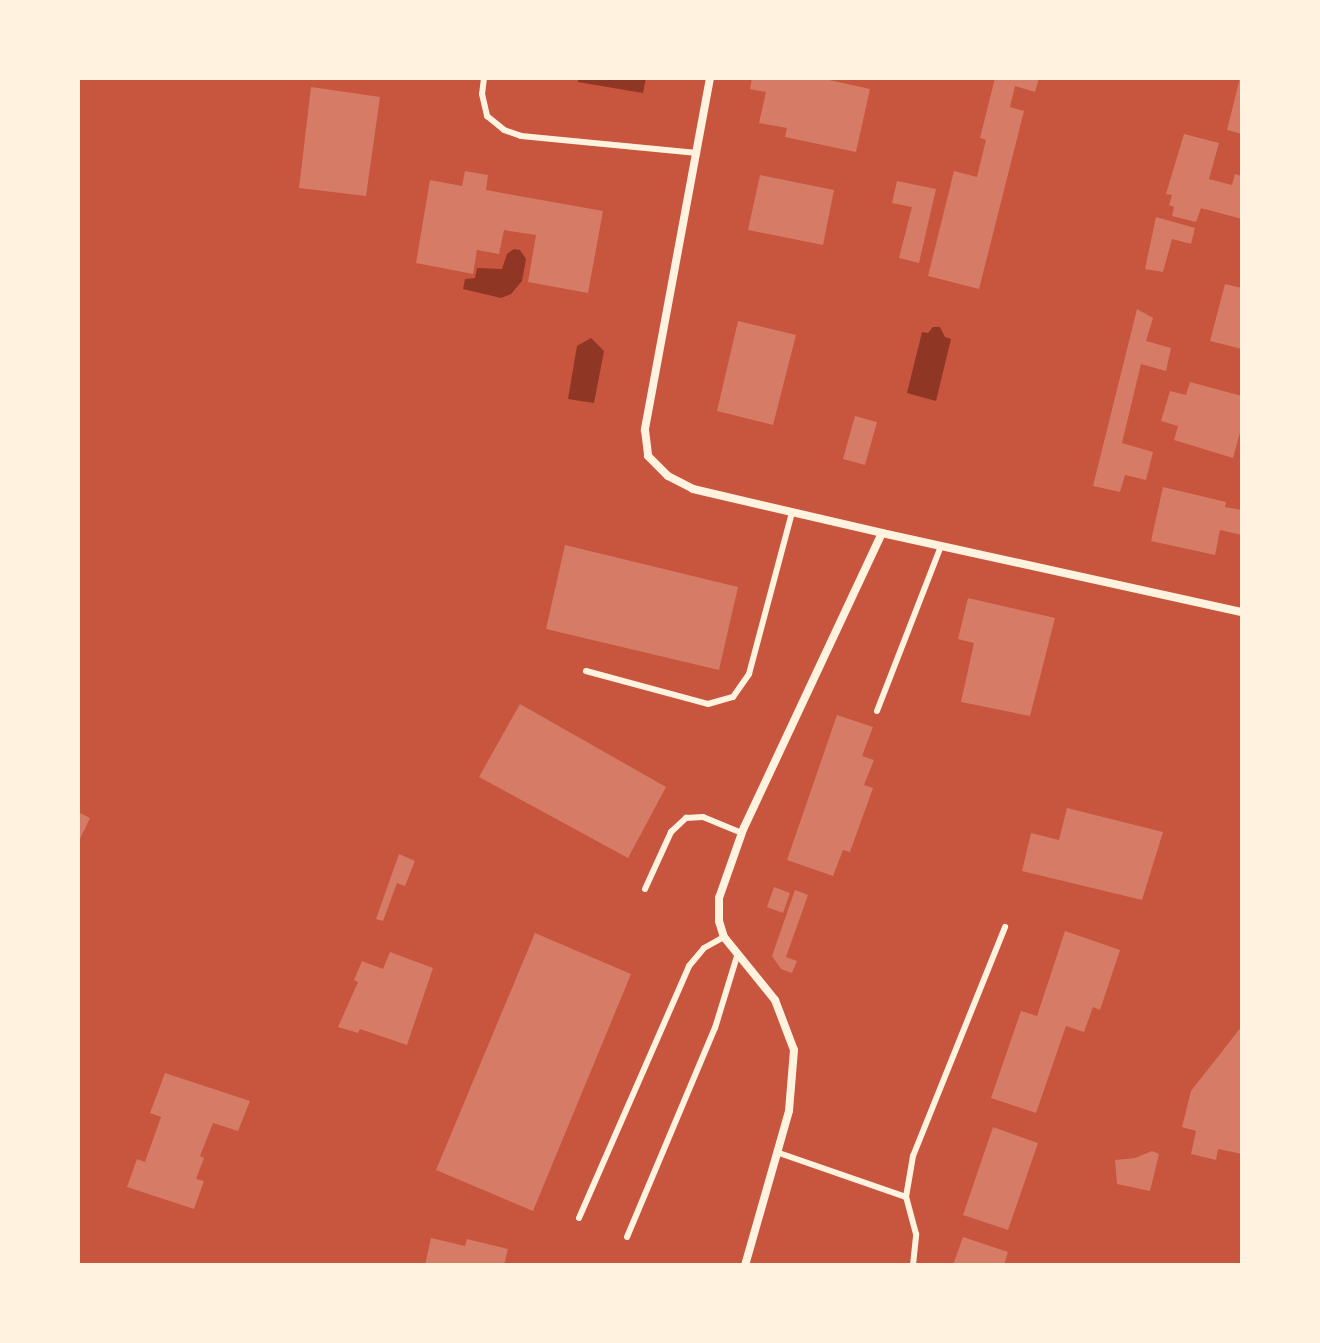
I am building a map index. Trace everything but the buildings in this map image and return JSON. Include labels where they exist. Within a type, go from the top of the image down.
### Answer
[{"type":"street","points":[[710,78],[644,444],[654,465],[678,483],[792,512],[1242,612]]},
{"type":"street","points":[[745,1265],[779,1153],[792,1089],[794,1050],[775,1000],[724,937],[719,921],[719,898],[742,833],[882,533]]},
{"type":"lane","points":[[484,78],[483,106],[487,116],[504,130],[521,136],[697,153]]},
{"type":"lane","points":[[586,671],[685,700],[708,704],[733,697],[753,660],[792,512]]},
{"type":"lane","points":[[877,711],[941,546]]},
{"type":"lane","points":[[645,889],[671,832],[686,818],[703,817],[742,833]]},
{"type":"lane","points":[[913,1265],[916,1234],[906,1197],[913,1156],[1005,927]]},
{"type":"lane","points":[[579,1218],[689,966],[704,948],[724,937]]},
{"type":"lane","points":[[627,1237],[715,1028],[737,956]]},
{"type":"lane","points":[[779,1153],[906,1197]]},
{"type":"shaded area","points":[[578,78],[646,78],[643,93],[578,82]]},
{"type":"shaded area","points":[[514,249],[520,250],[526,259],[522,281],[511,294],[501,298],[463,289],[465,279],[475,278],[477,268],[502,269],[507,254]]},
{"type":"shaded area","points":[[933,327],[940,327],[945,337],[951,339],[936,401],[907,393],[922,332],[928,333]]},
{"type":"shaded area","points":[[591,338],[604,351],[594,403],[568,399],[577,346]]}]
